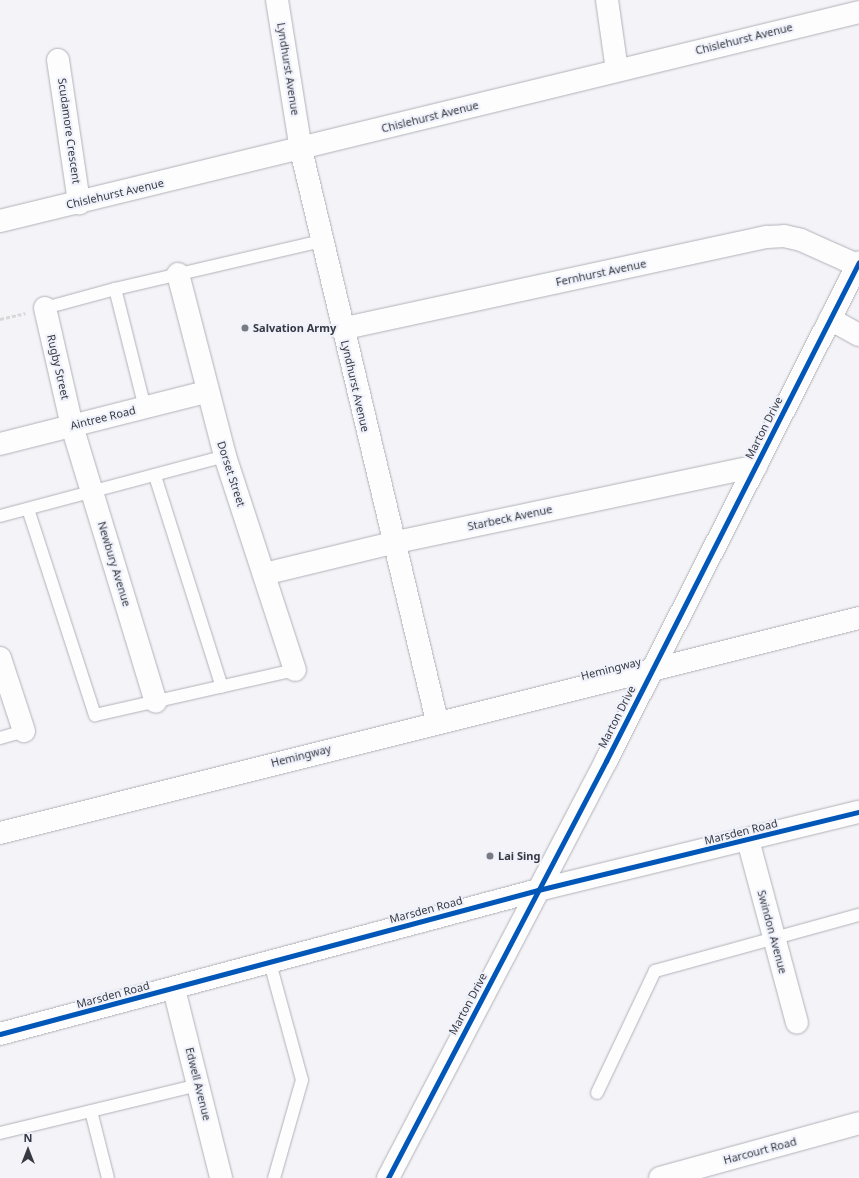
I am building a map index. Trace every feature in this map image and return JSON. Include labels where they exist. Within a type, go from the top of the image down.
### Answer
[{"type":"street","name":"Lyndhurst Avenue","points":[[277,0],[301,150],[341,329],[392,543],[437,721]]},
{"type":"street","points":[[607,0],[617,70]]},
{"type":"street","name":"Chislehurst Avenue","points":[[0,221],[301,150],[617,70],[859,12]]},
{"type":"street","name":"Scudamore Crescent","points":[[58,60],[79,203]]},
{"type":"street","name":"Fernhurst Avenue","points":[[341,329],[767,237],[784,236],[801,240],[858,264]]},
{"type":"street","name":"Marton Drive","points":[[388,1178],[652,669],[858,264]]},
{"type":"street","name":"Dorset Street","points":[[178,274],[206,392],[225,456],[295,670]]},
{"type":"street","name":"Rugby Street","points":[[44,308],[72,426]]},
{"type":"street","points":[[830,319],[859,335]]},
{"type":"street","name":"Aintree Road","points":[[1,441],[72,426],[206,392]]},
{"type":"street","name":"Newbury Avenue","points":[[72,426],[156,702]]},
{"type":"street","name":"Starbeck Avenue","points":[[264,574],[392,543],[756,466]]},
{"type":"street","name":"Hemingway","points":[[0,833],[437,721],[859,618]]},
{"type":"street","points":[[0,658],[24,731]]},
{"type":"street","name":"Marsden Road","points":[[0,1034],[174,989],[538,890],[859,812]]},
{"type":"street","name":"Swindon Avenue","points":[[748,840],[797,1023]]},
{"type":"street","name":"Edwell Avenue","points":[[174,989],[221,1178]]},
{"type":"street","name":"Harcourt Road","points":[[660,1178],[859,1123]]},
{"type":"lane","points":[[44,308],[115,289],[322,241]]},
{"type":"lane","points":[[115,289],[145,408]]},
{"type":"lane","points":[[0,516],[92,493],[225,456]]},
{"type":"lane","points":[[154,476],[222,687]]},
{"type":"lane","points":[[28,509],[95,715],[295,670]]},
{"type":"lane","points":[[0,738],[24,731]]},
{"type":"lane","points":[[597,1093],[655,971],[859,915]]},
{"type":"lane","points":[[270,963],[302,1080],[274,1178]]},
{"type":"lane","points":[[0,1133],[198,1085]]},
{"type":"lane","points":[[91,1111],[108,1178]]},
{"type":"cycle path","points":[[388,1178],[606,761],[859,262]]},
{"type":"cycle path","points":[[0,1034],[538,890],[859,812]]},
{"type":"place","name":"Salvation Army","points":[[245,328]]},
{"type":"place","name":"Lai Sing","points":[[490,856]]}]
